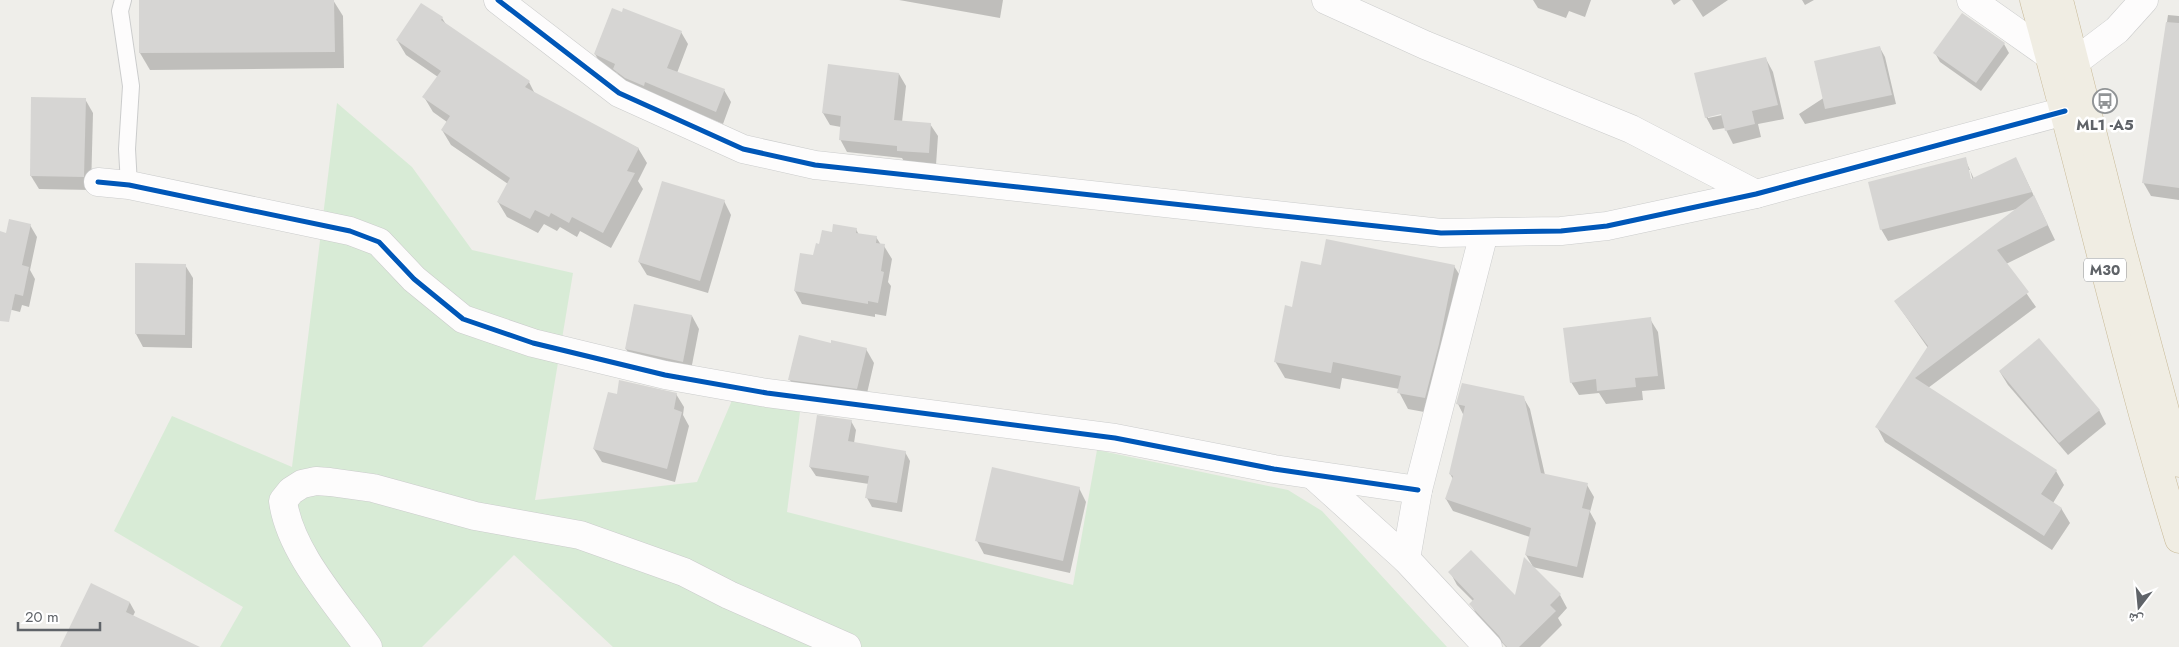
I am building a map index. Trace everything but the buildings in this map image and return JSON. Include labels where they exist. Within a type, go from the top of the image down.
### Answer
[{"type":"highway","name":"M30","points":[[2034,0],[2179,539]]},
{"type":"highway","name":"M30","points":[[2059,0],[2076,61],[2120,242],[2179,463]]},
{"type":"street","points":[[498,0],[619,93],[743,149],[815,165],[878,170],[1441,233],[1484,234],[1561,231],[1607,226],[1756,194],[2065,111]]},
{"type":"street","points":[[1326,0],[1425,45],[1631,128],[1756,194]]},
{"type":"street","points":[[1970,0],[2049,54]]},
{"type":"street","points":[[2076,61],[2117,30],[2144,0]]},
{"type":"street","points":[[98,182],[129,185],[350,231],[379,242],[414,279],[464,319],[533,343],[665,375],[767,393],[1115,438],[1314,476],[1418,490]]},
{"type":"street","points":[[1406,559],[1418,490],[1484,234]]},
{"type":"street","points":[[1314,476],[1406,559],[1488,647]]},
{"type":"street","points":[[368,647],[295,542],[285,519],[283,501],[291,491],[302,484],[316,481],[374,488],[475,516],[580,535],[684,572],[739,599],[847,647]]},
{"type":"lane","points":[[122,0],[120,11],[131,86],[127,148],[129,185]]},
{"type":"green space","points":[[337,103],[412,167],[472,250],[573,273],[535,500],[697,482],[733,398],[800,412],[787,512],[1073,585],[1097,450],[1288,490],[1322,511],[1447,647],[613,647],[514,555],[422,647],[220,647],[243,607],[114,531],[172,416],[292,467]]},
{"type":"cycle path","points":[[498,0],[619,93],[743,149],[815,165],[1441,233],[1561,231],[1607,226],[1756,194],[2065,111]]},
{"type":"cycle path","points":[[98,182],[129,185],[350,231],[379,242],[414,279],[463,319],[533,343],[665,375],[767,393],[1115,438],[1274,469],[1418,490]]},
{"type":"place","name":"ML1 -A5","points":[[2105,101]]}]
